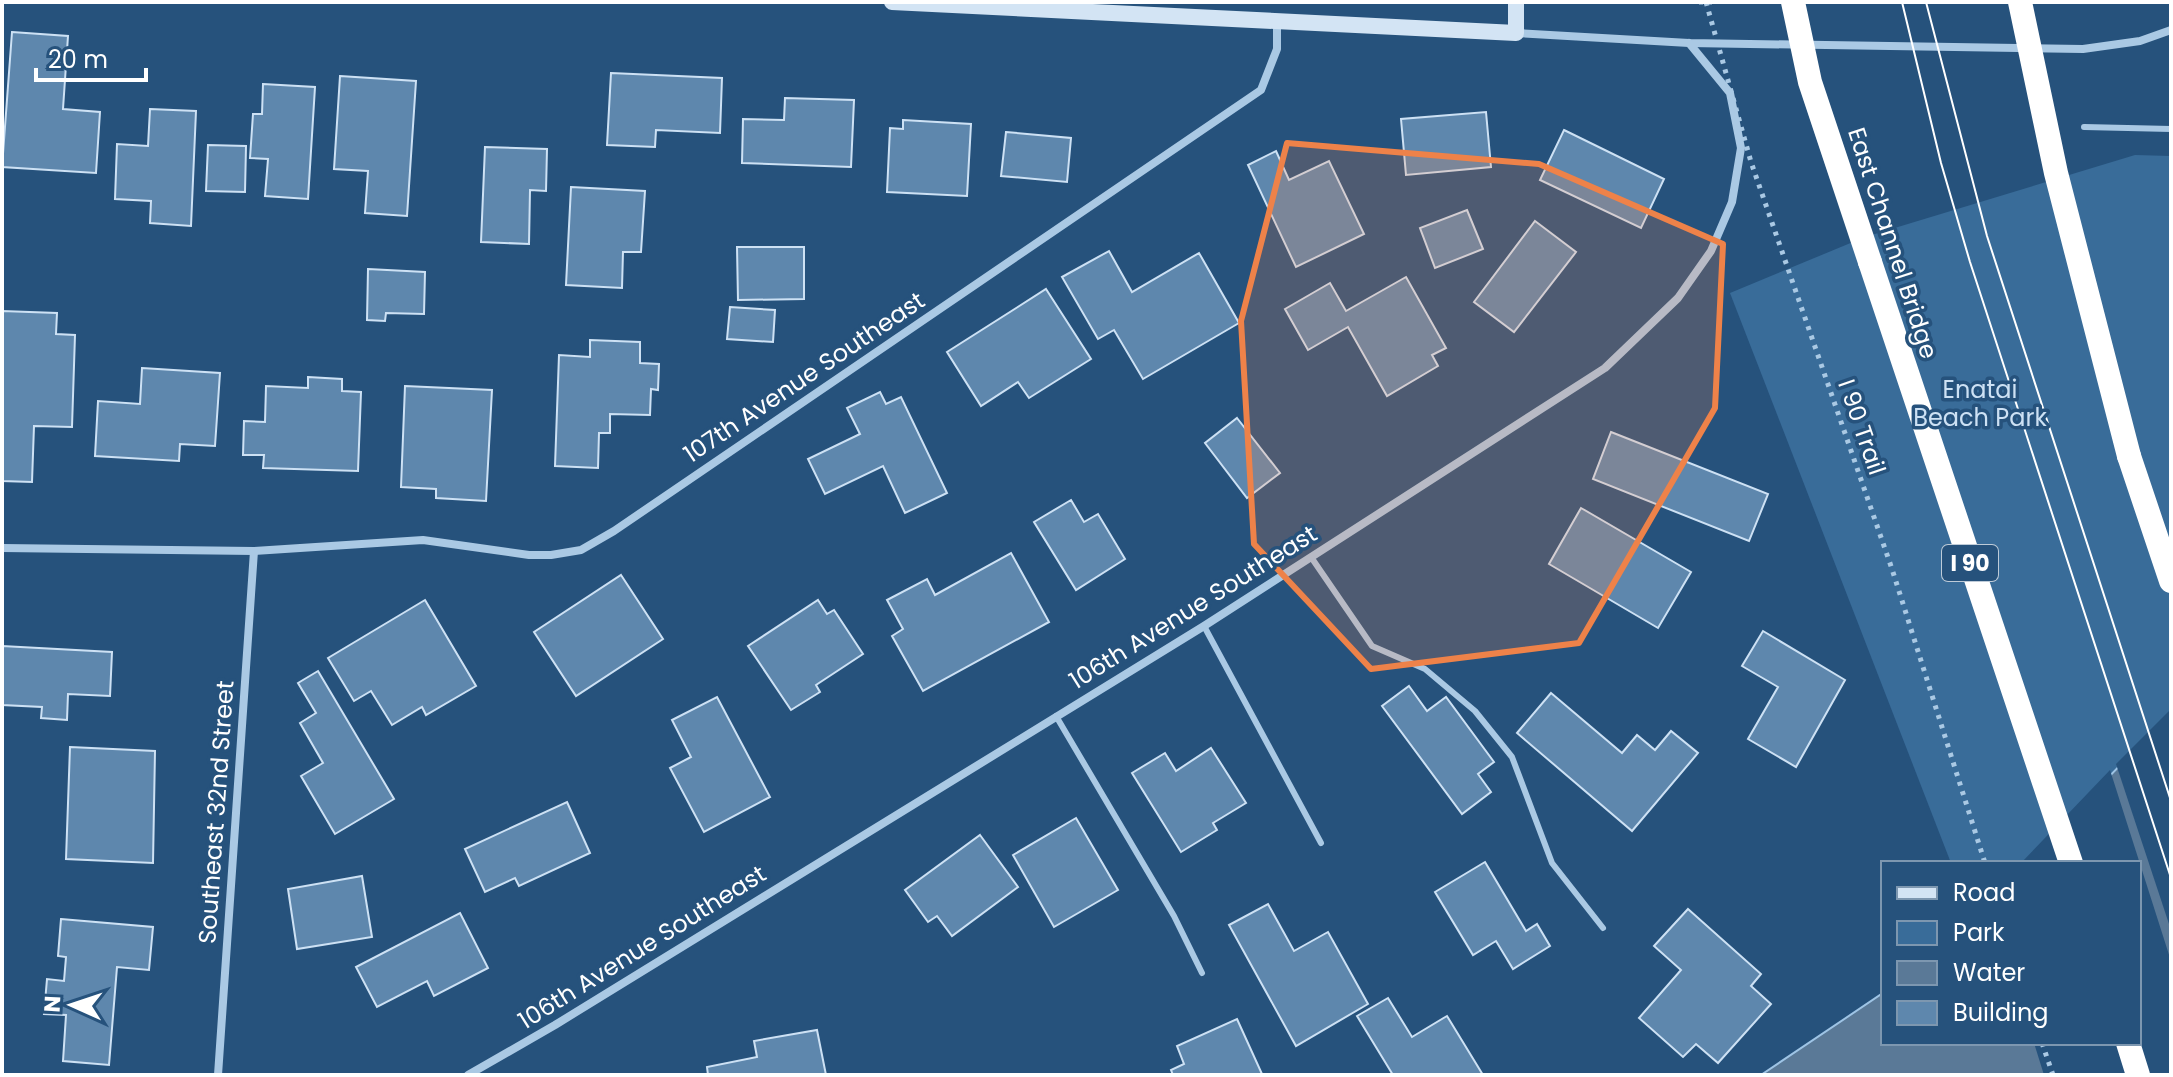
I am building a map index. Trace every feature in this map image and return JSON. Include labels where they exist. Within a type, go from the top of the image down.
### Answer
[{"type":"highway","name":"East Channel Bridge","points":[[1793,2],[1810,82],[2070,861]]},
{"type":"highway","points":[[2020,2],[2053,159],[2104,367],[2129,456],[2171,581]]},
{"type":"highway","points":[[2129,1045],[2138,1075]]},
{"type":"street","points":[[892,2],[1689,43],[2083,49],[2140,41],[2171,30]]},
{"type":"street","points":[[1516,2],[1516,33]]},
{"type":"street","name":"107th Avenue Southeast","points":[[2,548],[254,551],[423,540],[529,555],[581,550],[614,531],[1261,90],[1277,49],[1277,22]]},
{"type":"street","name":"106th Avenue Southeast","points":[[468,1075],[1204,626],[1605,368],[1678,298],[1711,251],[1732,202],[1741,148],[1730,93],[1689,43]]},
{"type":"street","name":"Southeast 32nd Street","points":[[218,1075],[254,551]]},
{"type":"lane","points":[[2084,127],[2171,129]]},
{"type":"lane","points":[[1311,557],[1372,646],[1425,669],[1475,711],[1512,757],[1552,863],[1603,928]]},
{"type":"lane","points":[[1204,626],[1321,843]]},
{"type":"lane","points":[[1056,716],[1174,916],[1202,973]]},
{"type":"path","points":[[1699,2],[1712,2]]},
{"type":"path","name":"I 90 Trail","points":[[1706,2],[1751,162],[1892,569],[1984,861]]},
{"type":"path","points":[[2043,1045],[2053,1075]]},
{"type":"highlighted area","points":[[1287,143],[1539,164],[1723,244],[1715,408],[1579,643],[1371,669],[1254,544],[1241,321]]},
{"type":"green space","name":"Enatai Beach Park","points":[[2135,155],[2171,156],[2171,713],[2027,861],[1950,861],[1730,293],[1865,237]]},
{"type":"water","points":[[2171,713],[2171,1075],[1761,1075],[1881,994],[1881,1045],[2141,1045],[2141,861],[2027,861]]},
{"type":"pier","points":[[2171,709],[2171,930],[2116,764]]},
{"type":"pier","points":[[2110,770],[2139,861],[2023,861]]},
{"type":"pier","points":[[2141,867],[2171,961],[2171,1075],[2044,1075],[2035,1045],[2141,1045]]},
{"type":"building","points":[[12,32],[68,36],[63,109],[100,112],[96,173],[2,167]]},
{"type":"building","points":[[611,73],[722,78],[720,133],[656,130],[655,147],[607,145]]},
{"type":"building","points":[[340,76],[416,81],[407,216],[365,213],[368,171],[334,169]]},
{"type":"building","points":[[263,84],[315,87],[308,199],[265,196],[268,159],[250,158],[253,114],[262,114]]},
{"type":"building","points":[[785,98],[854,100],[851,167],[742,163],[743,119],[784,120]]},
{"type":"building","points":[[150,109],[196,111],[191,226],[150,223],[151,201],[115,199],[117,144],[148,146]]},
{"type":"building","points":[[1486,112],[1491,167],[1406,175],[1401,119]]},
{"type":"building","points":[[903,120],[971,124],[967,196],[887,192],[890,128],[903,129]]},
{"type":"building","points":[[1564,130],[1664,179],[1641,228],[1540,180]]},
{"type":"building","points":[[1006,132],[1071,138],[1067,182],[1001,176]]},
{"type":"building","points":[[208,145],[246,146],[245,192],[206,191]]},
{"type":"building","points":[[485,147],[547,149],[546,191],[530,190],[529,244],[481,242]]},
{"type":"building","points":[[1276,151],[1289,180],[1329,161],[1364,234],[1296,267],[1248,165]]},
{"type":"building","points":[[571,187],[645,191],[641,252],[623,252],[622,288],[566,285]]},
{"type":"building","points":[[1467,210],[1483,249],[1435,268],[1420,228]]},
{"type":"building","points":[[1535,221],[1576,252],[1514,332],[1474,302]]},
{"type":"building","points":[[737,247],[804,247],[804,299],[738,300]]},
{"type":"building","points":[[1109,251],[1132,292],[1199,253],[1239,323],[1143,379],[1114,330],[1098,339],[1062,277]]},
{"type":"building","points":[[368,269],[425,272],[424,314],[386,313],[385,321],[367,320]]},
{"type":"building","points":[[1406,277],[1446,348],[1432,355],[1438,366],[1387,396],[1348,327],[1308,350],[1285,309],[1330,283],[1346,311]]},
{"type":"building","points":[[1046,289],[1091,359],[1029,398],[1018,382],[981,406],[947,352]]},
{"type":"building","points":[[730,307],[775,310],[773,342],[727,339]]},
{"type":"building","points":[[2,311],[57,313],[56,334],[75,335],[72,427],[34,426],[32,482],[2,481]]},
{"type":"building","points":[[590,340],[640,342],[640,363],[659,364],[658,390],[651,389],[650,415],[610,414],[610,433],[599,433],[598,468],[555,466],[559,355],[590,357]]},
{"type":"building","points":[[142,368],[220,373],[215,446],[180,444],[179,461],[95,456],[98,401],[140,404]]},
{"type":"building","points":[[308,377],[342,379],[342,391],[361,392],[358,471],[263,468],[264,455],[243,455],[244,421],[265,422],[266,386],[308,388]]},
{"type":"building","points":[[405,386],[492,390],[486,501],[436,498],[436,489],[401,487]]},
{"type":"building","points":[[880,392],[886,404],[901,397],[947,493],[905,513],[883,466],[825,494],[808,459],[860,434],[847,408]]},
{"type":"building","points":[[1237,418],[1280,473],[1247,498],[1205,443]]},
{"type":"building","points":[[1611,432],[1768,494],[1749,541],[1593,479]]},
{"type":"building","points":[[1071,500],[1084,522],[1098,514],[1125,559],[1076,590],[1034,522]]},
{"type":"building","points":[[1581,508],[1691,572],[1658,628],[1549,564]]},
{"type":"building","points":[[1011,553],[1049,622],[923,691],[892,636],[903,629],[887,600],[927,579],[935,595]]},
{"type":"building","points":[[621,575],[663,639],[576,696],[534,632]]},
{"type":"building","points":[[425,600],[476,686],[426,715],[422,707],[392,725],[371,691],[354,701],[328,658]]},
{"type":"building","points":[[818,600],[827,614],[834,610],[863,654],[816,685],[820,692],[791,710],[748,646]]},
{"type":"building","points":[[1763,631],[1845,680],[1796,767],[1748,739],[1778,687],[1742,666]]},
{"type":"building","points":[[2,646],[112,652],[110,696],[68,694],[67,720],[41,718],[42,707],[2,705]]},
{"type":"building","points":[[318,671],[394,799],[335,834],[301,776],[323,763],[300,723],[316,713],[298,683]]},
{"type":"building","points":[[1409,686],[1427,711],[1446,697],[1494,762],[1478,774],[1491,792],[1462,814],[1382,706]]},
{"type":"building","points":[[1551,693],[1622,753],[1637,735],[1655,750],[1671,731],[1698,753],[1632,831],[1517,733]]},
{"type":"building","points":[[717,697],[770,797],[704,832],[670,768],[691,757],[672,720]]},
{"type":"building","points":[[70,747],[155,751],[153,863],[66,859]]},
{"type":"building","points":[[1211,748],[1246,803],[1213,823],[1217,830],[1181,852],[1132,773],[1165,753],[1176,771]]},
{"type":"building","points":[[567,802],[590,853],[519,886],[515,878],[485,892],[465,849]]},
{"type":"building","points":[[1076,818],[1118,890],[1054,927],[1013,855]]},
{"type":"building","points":[[980,835],[1018,887],[952,936],[937,916],[928,922],[905,890]]},
{"type":"building","points":[[1485,862],[1526,931],[1537,924],[1550,946],[1513,969],[1496,941],[1473,955],[1435,892]]},
{"type":"building","points":[[362,876],[372,937],[297,949],[288,889]]},
{"type":"building","points":[[1268,904],[1294,951],[1328,932],[1368,1004],[1296,1046],[1229,925]]},
{"type":"building","points":[[1688,909],[1761,974],[1751,986],[1771,1004],[1718,1063],[1696,1044],[1683,1057],[1639,1018],[1681,970],[1654,946]]},
{"type":"building","points":[[460,913],[488,968],[434,996],[427,981],[377,1007],[356,967]]},
{"type":"building","points":[[61,919],[153,927],[149,970],[117,967],[109,1065],[63,1061],[66,1015],[44,1014],[47,979],[64,981],[66,957],[58,956]]},
{"type":"building","points":[[1388,998],[1412,1037],[1447,1016],[1483,1075],[1393,1075],[1357,1016]]},
{"type":"building","points":[[1237,1019],[1262,1074],[1173,1075],[1171,1070],[1184,1064],[1177,1046]]},
{"type":"building","points":[[817,1030],[826,1075],[708,1075],[707,1067],[757,1057],[754,1041]]},
{"type":"tram line","points":[[1902,2],[1941,163],[1970,262],[2171,878]]},
{"type":"tram line","points":[[1926,2],[1987,236],[2171,801]]}]
